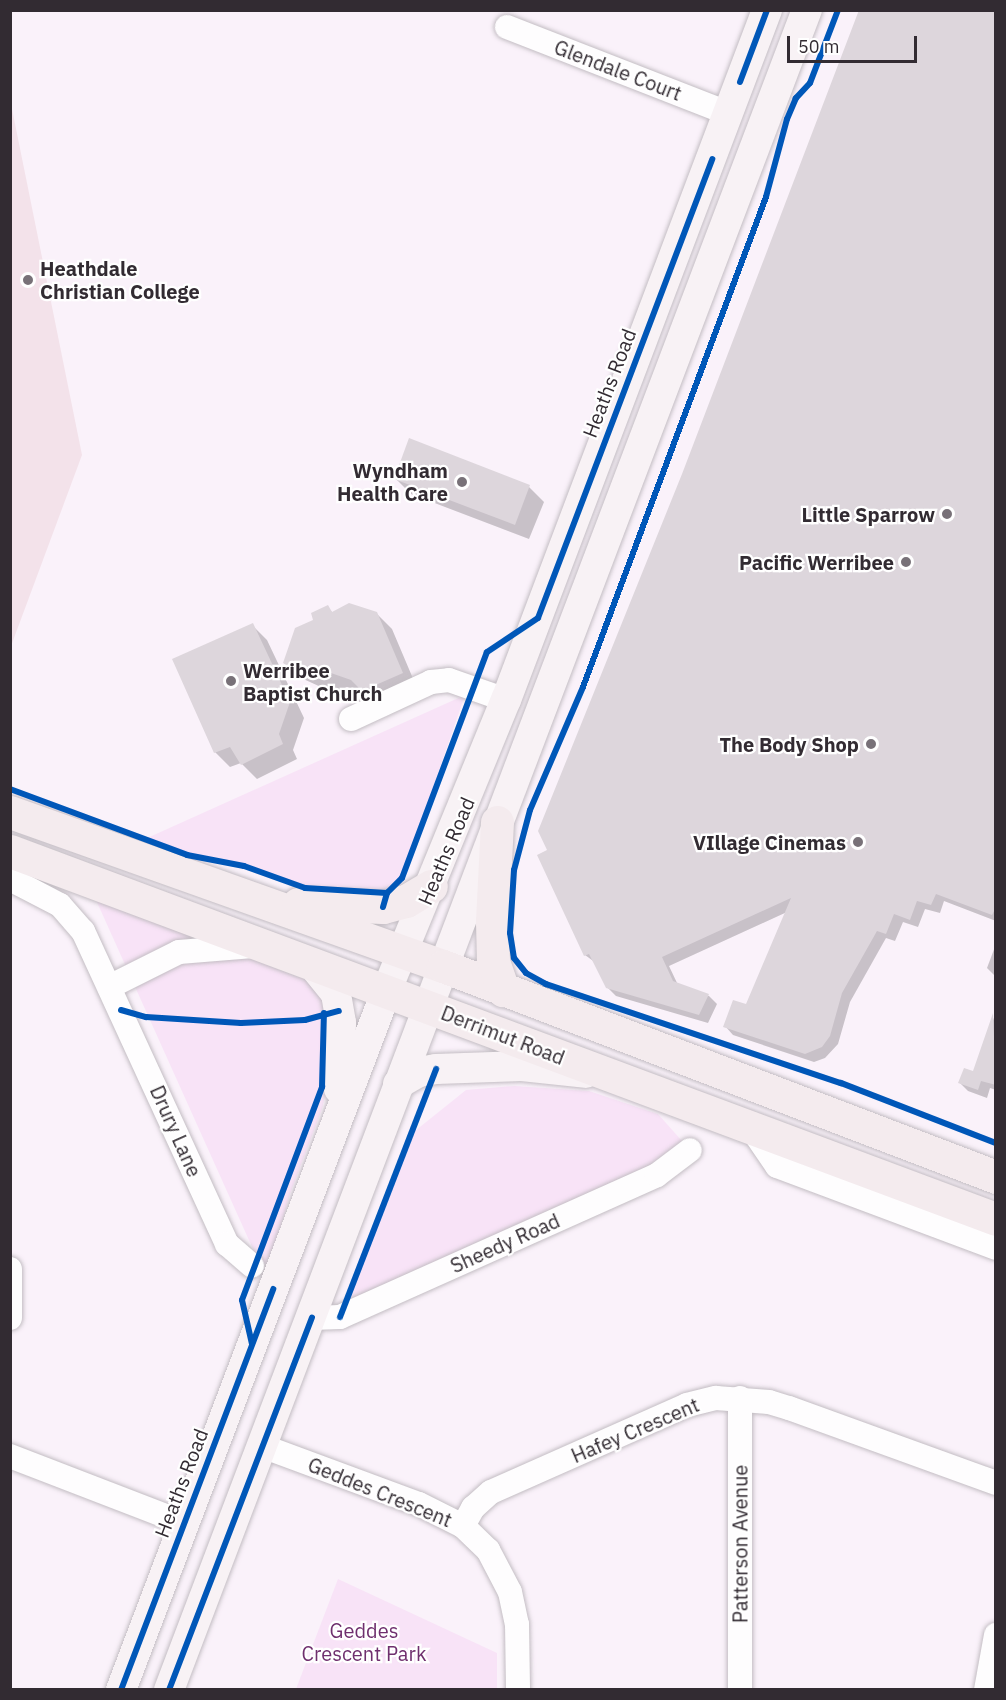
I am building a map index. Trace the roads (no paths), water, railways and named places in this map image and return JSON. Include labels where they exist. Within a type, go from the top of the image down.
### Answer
[{"type":"highway","name":"Derrimut Road","points":[[10,812],[442,966],[996,1177]]},
{"type":"highway","points":[[497,822],[492,921],[493,961],[503,990]]},
{"type":"highway","name":"Derrimut Road","points":[[10,851],[996,1219]]},
{"type":"highway","points":[[266,903],[383,907],[406,901],[431,886]]},
{"type":"main road","name":"Heaths Road","points":[[121,1689],[386,992],[506,700],[766,10]]},
{"type":"main road","name":"Heaths Road","points":[[169,1689],[312,1318],[442,966],[807,10]]},
{"type":"main road","points":[[728,113],[759,133]]},
{"type":"main road","points":[[506,700],[519,701],[533,694],[560,656]]},
{"type":"main road","points":[[312,964],[336,994],[341,1023],[335,1125]]},
{"type":"main road","points":[[398,1084],[419,1072],[436,1069],[522,1066],[610,1075]]},
{"type":"main road","points":[[219,1429],[262,1446]]},
{"type":"street","name":"Glendale Court","points":[[507,27],[728,113]]},
{"type":"street","points":[[351,719],[430,682],[449,680],[506,700]]},
{"type":"street","name":"Drury Lane","points":[[10,879],[60,905],[83,931],[111,986],[227,1244],[252,1266]]},
{"type":"street","points":[[111,986],[180,952],[264,946]]},
{"type":"street","points":[[751,1128],[777,1166],[996,1248]]},
{"type":"street","name":"Sheedy Road","points":[[312,1318],[340,1317],[657,1175],[690,1150]]},
{"type":"street","points":[[10,1269],[10,1318]]},
{"type":"street","name":"Hafey Crescent","points":[[463,1526],[473,1508],[491,1492],[687,1405],[716,1398],[740,1398],[789,1408],[996,1484]]},
{"type":"street","name":"Patterson Avenue","points":[[740,1398],[740,1689]]},
{"type":"street","name":"Geddes Crescent","points":[[262,1446],[419,1504],[463,1526],[488,1550],[510,1592],[517,1624],[518,1689]]},
{"type":"street","points":[[10,1456],[184,1523]]},
{"type":"street","points":[[986,1689],[996,1635]]},
{"type":"place","name":"Heathdale Christian College","points":[[28,280]]},
{"type":"place","name":"Wyndham Health Care","points":[[462,482]]},
{"type":"place","name":"Little Sparrow","points":[[947,514]]},
{"type":"place","name":"Pacific Werribee","points":[[906,562]]},
{"type":"place","name":"Werribee Baptist Church","points":[[231,681]]},
{"type":"place","name":"The Body Shop","points":[[871,744]]},
{"type":"place","name":"VIllage Cinemas","points":[[858,842]]},
{"type":"park label","name":"Geddes Crescent Park","points":[[364,1642]]}]
